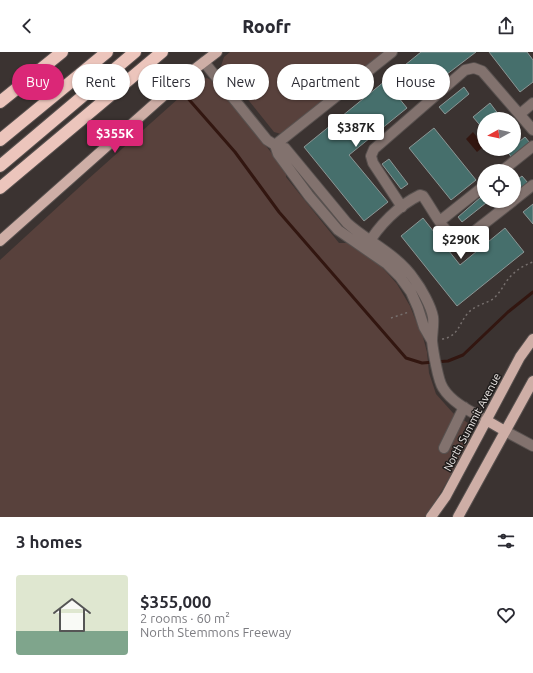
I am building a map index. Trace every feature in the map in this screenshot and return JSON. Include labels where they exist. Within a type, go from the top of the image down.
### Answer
[{"type":"highway","points":[[0,102],[62,52]]},
{"type":"highway","points":[[0,140],[106,52]]},
{"type":"highway","points":[[0,166],[135,52]]},
{"type":"highway","points":[[0,188],[162,52]]},
{"type":"main road","points":[[0,241],[187,75],[217,52]]},
{"type":"main road","name":"North Summit Avenue","points":[[431,517],[446,496],[520,357],[533,339]]},
{"type":"main road","points":[[458,517],[533,381]]},
{"type":"main road","points":[[486,420],[505,431]]},
{"type":"lane","points":[[275,145],[392,52]]},
{"type":"lane","points":[[204,62],[266,140],[285,148],[367,245],[382,248],[402,265],[414,279],[433,316],[440,382],[443,388],[449,396],[486,420]]},
{"type":"lane","points":[[402,207],[373,163],[371,156],[374,149],[465,70],[474,68],[482,71],[518,112]]},
{"type":"lane","points":[[521,113],[533,103]]},
{"type":"lane","points":[[521,115],[533,130]]},
{"type":"lane","points":[[511,164],[533,146]]},
{"type":"lane","points":[[521,194],[533,185]]},
{"type":"lane","points":[[440,221],[477,192]]},
{"type":"lane","points":[[367,245],[378,228],[402,207],[420,195],[423,196],[453,237],[458,240],[467,237],[503,208]]},
{"type":"lane","points":[[444,448],[464,407]]},
{"type":"lane","points":[[505,431],[533,446]]},
{"type":"path","points":[[436,340],[450,337],[461,326],[467,314],[471,310],[476,306],[493,299],[500,293],[507,280],[514,272],[533,262]]},
{"type":"shaded area","points":[[230,52],[385,52],[370,64],[277,64],[277,100],[324,100],[281,134],[274,132],[248,100],[269,100],[269,64],[222,64],[224,57]]},
{"type":"shaded area","points":[[207,78],[213,81],[213,100],[229,100],[286,171],[286,177],[339,243],[347,243],[382,267],[397,284],[410,306],[416,321],[420,326],[427,352],[429,373],[436,394],[453,413],[468,423],[473,433],[457,465],[426,517],[0,517],[0,260],[177,100],[205,100],[205,79]]},
{"type":"shaded area","points":[[473,132],[477,137],[477,152],[466,139]]},
{"type":"building","points":[[421,52],[476,52],[450,72],[450,64],[406,64]]},
{"type":"building","points":[[489,52],[527,52],[533,60],[533,82],[520,92]]},
{"type":"building","points":[[382,83],[382,100],[400,100],[407,108],[349,155],[388,202],[364,221],[304,147],[362,100],[374,100],[374,90]]},
{"type":"building","points":[[464,87],[469,94],[445,114],[439,107],[448,100],[450,100],[450,98]]},
{"type":"building","points":[[490,103],[497,112],[479,112]]},
{"type":"building","points":[[477,114],[477,122],[473,117]]},
{"type":"building","points":[[434,128],[476,180],[451,200],[409,148]]},
{"type":"building","points":[[525,137],[530,143],[521,150],[521,140]]},
{"type":"building","points":[[389,159],[408,184],[401,189],[382,164]]},
{"type":"building","points":[[522,176],[528,183],[521,189]]},
{"type":"building","points":[[477,200],[477,208],[480,208],[462,222],[458,217]]},
{"type":"building","points":[[533,204],[533,224],[523,212]]},
{"type":"building","points":[[423,218],[460,265],[505,228],[524,252],[457,306],[401,236]]},
{"type":"waterway","points":[[189,100],[235,152],[279,212],[406,358],[422,363],[448,361],[463,355],[508,312],[533,292]]}]
